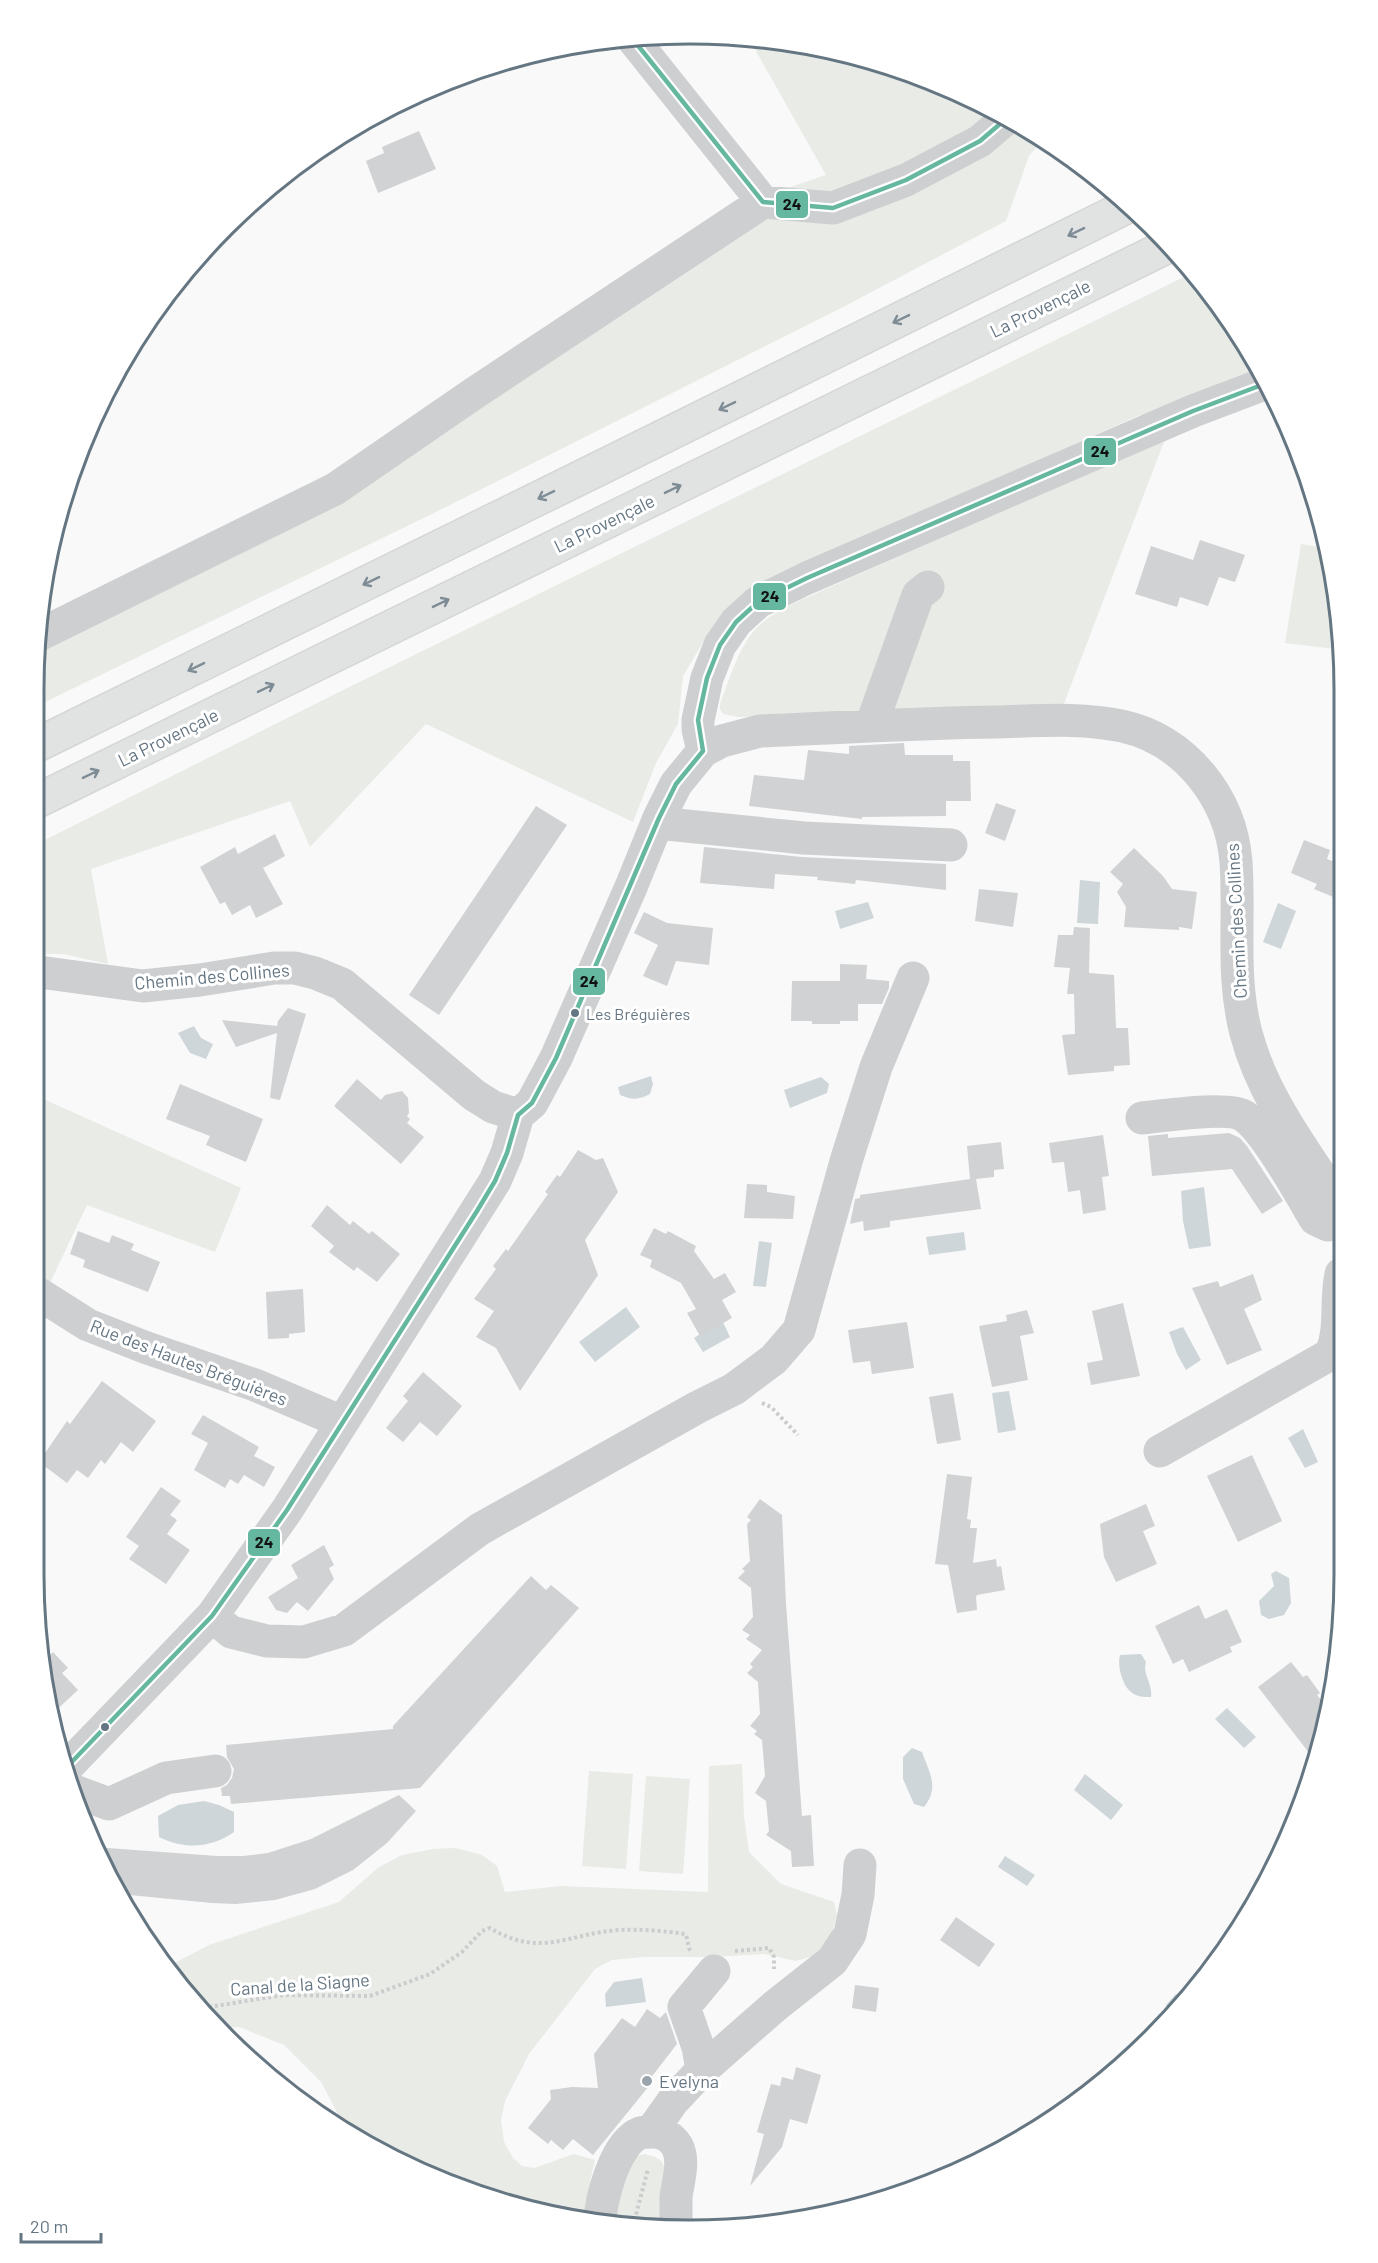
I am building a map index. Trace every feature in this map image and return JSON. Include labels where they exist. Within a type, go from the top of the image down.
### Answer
[{"type":"highway","points":[[44,742],[598,470],[1121,210]]},
{"type":"highway","name":"La Provençale","points":[[44,798],[1161,249]]},
{"type":"street","points":[[638,46],[763,202]]},
{"type":"street","points":[[46,631],[335,489],[473,394],[763,202],[833,208],[906,180],[980,141],[1000,124]]},
{"type":"street","points":[[72,1762],[212,1616],[287,1510],[495,1181],[507,1153],[518,1115],[532,1103],[556,1058],[657,823],[676,784],[703,752],[698,720],[707,678],[720,645],[736,622],[758,602],[817,573],[1183,415],[1259,386]]},
{"type":"street","points":[[872,726],[918,595],[928,586]]},
{"type":"street","name":"Chemin des Collines","points":[[703,752],[722,741],[760,731],[1055,720],[1121,726],[1147,734],[1173,747],[1196,767],[1212,790],[1224,813],[1232,836],[1236,861],[1238,994],[1245,1031],[1256,1066],[1272,1100],[1334,1196]]},
{"type":"street","points":[[657,823],[804,838],[951,845]]},
{"type":"street","name":"Chemin des Collines","points":[[44,973],[143,986],[200,980],[274,968],[296,968],[315,973],[342,984],[474,1095],[493,1107],[518,1115]]},
{"type":"street","points":[[212,1616],[231,1632],[267,1641],[304,1642],[344,1630],[480,1529],[734,1389],[774,1359],[799,1330],[847,1158],[876,1067],[913,978]]},
{"type":"street","points":[[1143,1118],[1222,1112],[1243,1115],[1264,1140],[1315,1219],[1328,1224],[1334,1222]]},
{"type":"street","name":"Rue des Hautes Bréguières","points":[[44,1297],[88,1325],[255,1385],[342,1422]]},
{"type":"street","points":[[1160,1451],[1331,1354],[1334,1347]]},
{"type":"street","points":[[84,1798],[111,1814],[166,1778],[215,1771]]},
{"type":"street","points":[[651,2132],[673,2101],[702,2070],[775,2006],[832,1961],[849,1934],[858,1895],[860,1865]]},
{"type":"street","points":[[702,2070],[698,2047],[684,2007],[716,1959]]},
{"type":"street","points":[[601,2213],[604,2194],[619,2156],[629,2141],[640,2133],[651,2132],[669,2137],[677,2146],[680,2157],[677,2219]]},
{"type":"path","points":[[734,1389],[771,1407],[798,1435]]},
{"type":"path","name":"Canal de la Siagne","points":[[211,2007],[283,1995],[370,1996],[430,1974],[462,1952],[482,1931],[489,1928],[508,1939],[556,1943],[620,1930],[675,1932],[686,1934],[691,1953],[716,1959]]},
{"type":"path","points":[[716,1959],[769,1948],[774,1957],[775,2006]]},
{"type":"path","points":[[635,2217],[651,2158],[651,2132]]},
{"type":"shaded area","points":[[754,47],[815,56],[856,65],[896,78],[974,110],[1037,146],[1029,156],[1006,221],[845,306],[440,510],[44,703],[46,633],[320,479],[744,203],[826,175]]},
{"type":"shaded area","points":[[212,255],[170,306],[204,263]]},
{"type":"shaded area","points":[[1185,276],[1226,330],[1265,399],[1165,439],[1140,415],[828,553],[705,639],[683,676],[678,724],[656,763],[633,822],[426,724],[310,847],[290,801],[91,869],[108,964],[63,954],[44,954],[44,840],[333,695]]},
{"type":"shaded area","points":[[1165,439],[1063,706],[738,717],[723,714],[720,704],[742,648],[753,632],[776,613]]},
{"type":"shaded area","points":[[1301,544],[1318,547],[1329,605],[1333,649],[1285,643]]},
{"type":"shaded area","points":[[1080,880],[1100,882],[1098,924],[1077,923]]},
{"type":"shaded area","points":[[868,902],[874,918],[840,929],[835,911]]},
{"type":"shaded area","points":[[1278,903],[1296,911],[1281,949],[1263,942]]},
{"type":"shaded area","points":[[194,1026],[201,1038],[213,1044],[206,1059],[190,1053],[178,1033]]},
{"type":"shaded area","points":[[651,1076],[653,1084],[650,1094],[635,1099],[620,1095],[618,1087]]},
{"type":"shaded area","points":[[821,1077],[829,1084],[827,1093],[790,1108],[784,1090]]},
{"type":"shaded area","points":[[44,1099],[241,1188],[215,1252],[87,1205],[49,1285],[44,1284]]},
{"type":"shaded area","points":[[1204,1187],[1211,1246],[1189,1249],[1183,1221],[1181,1191]]},
{"type":"shaded area","points":[[964,1232],[966,1250],[929,1255],[926,1237]]},
{"type":"shaded area","points":[[759,1241],[772,1243],[766,1287],[753,1286]]},
{"type":"shaded area","points":[[626,1307],[640,1327],[595,1362],[579,1342]]},
{"type":"shaded area","points":[[722,1320],[730,1337],[703,1352],[694,1338]]},
{"type":"shaded area","points":[[1183,1327],[1201,1360],[1186,1370],[1169,1332]]},
{"type":"shaded area","points":[[1009,1391],[1016,1430],[998,1433],[992,1393]]},
{"type":"shaded area","points":[[1303,1429],[1318,1462],[1305,1468],[1288,1438]]},
{"type":"shaded area","points":[[1276,1571],[1289,1578],[1291,1603],[1284,1615],[1269,1619],[1261,1615],[1259,1601],[1274,1586],[1271,1574]]},
{"type":"shaded area","points":[[1141,1654],[1146,1662],[1145,1671],[1151,1697],[1138,1696],[1131,1692],[1121,1675],[1120,1655]]},
{"type":"shaded area","points":[[1227,1708],[1256,1737],[1244,1748],[1215,1719]]},
{"type":"shaded area","points":[[912,1748],[922,1752],[932,1780],[929,1800],[924,1807],[914,1804],[903,1779],[903,1757]]},
{"type":"shaded area","points":[[742,1764],[744,1816],[749,1852],[781,1884],[834,1902],[837,1916],[832,1932],[816,1955],[796,1961],[764,1954],[644,1957],[612,1960],[595,1969],[529,2054],[505,2101],[501,2120],[504,2142],[513,2158],[522,2166],[534,2168],[574,2154],[595,2160],[587,2211],[522,2198],[482,2185],[404,2153],[366,2133],[340,2117],[321,2082],[284,2045],[239,2027],[231,2028],[204,2000],[174,1963],[209,1945],[339,1902],[379,1867],[402,1855],[433,1849],[456,1848],[482,1855],[497,1866],[505,1892],[561,1886],[708,1892],[709,1766]]},
{"type":"shaded area","points":[[589,1771],[633,1774],[626,1869],[582,1866]]},
{"type":"shaded area","points":[[1085,1774],[1123,1805],[1111,1820],[1074,1790]]},
{"type":"shaded area","points":[[646,1776],[690,1779],[683,1874],[639,1871]]},
{"type":"shaded area","points":[[204,1801],[234,1812],[234,1832],[216,1841],[198,1845],[178,1844],[159,1837],[158,1816],[178,1805]]},
{"type":"shaded area","points":[[1005,1856],[1035,1875],[1027,1886],[998,1867]]},
{"type":"shaded area","points":[[642,1978],[646,2002],[606,2007],[605,1994],[614,1982]]},
{"type":"shaded area","points":[[1176,1994],[1178,1996],[1168,2007],[1166,2005]]},
{"type":"shaded area","points":[[645,2154],[662,2162],[665,2175],[663,2219],[614,2215],[620,2182],[636,2156]]},
{"type":"building","points":[[419,131],[436,169],[378,193],[366,161],[384,153],[382,147]]},
{"type":"building","points":[[1200,540],[1245,555],[1235,582],[1219,577],[1208,606],[1180,597],[1177,607],[1135,594],[1151,546],[1193,560]]},
{"type":"building","points":[[904,743],[905,755],[953,755],[953,761],[970,761],[971,801],[946,801],[946,816],[862,817],[862,819],[749,806],[754,775],[804,780],[808,750],[849,754],[849,746]]},
{"type":"building","points":[[996,803],[1016,810],[1005,841],[985,833]]},
{"type":"building","points":[[536,806],[567,825],[439,1015],[409,995]]},
{"type":"building","points":[[275,834],[285,856],[263,868],[283,904],[256,918],[250,905],[232,915],[225,902],[220,904],[200,867],[235,847],[238,854]]},
{"type":"building","points":[[1304,840],[1330,850],[1327,859],[1334,862],[1334,897],[1314,889],[1317,884],[1291,873]]},
{"type":"building","points":[[704,847],[802,857],[946,864],[946,890],[856,880],[855,884],[817,880],[818,877],[775,874],[774,889],[700,883]]},
{"type":"building","points":[[1134,848],[1163,876],[1172,889],[1197,892],[1192,929],[1124,927],[1126,907],[1117,892],[1123,884],[1110,872]]},
{"type":"building","points":[[979,889],[1018,893],[1013,927],[975,921]]},
{"type":"building","points":[[644,912],[667,923],[713,928],[709,965],[676,961],[667,986],[643,976],[658,945],[634,933]]},
{"type":"building","points":[[1074,927],[1090,928],[1089,973],[1114,975],[1116,1028],[1128,1028],[1130,1065],[1114,1066],[1114,1071],[1068,1075],[1062,1035],[1075,1034],[1074,994],[1067,994],[1070,968],[1054,967],[1058,935],[1073,935]]},
{"type":"building","points":[[840,964],[867,965],[866,979],[889,981],[889,988],[882,1004],[858,1004],[858,1021],[840,1021],[840,1024],[812,1024],[812,1021],[791,1021],[792,981],[840,981]]},
{"type":"building","points":[[288,1008],[306,1014],[280,1100],[270,1098],[277,1033],[236,1047],[222,1020],[277,1026]]},
{"type":"building","points":[[357,1079],[381,1100],[385,1095],[402,1091],[408,1098],[409,1113],[407,1116],[410,1119],[407,1123],[424,1137],[401,1164],[334,1106]]},
{"type":"building","points":[[180,1084],[263,1119],[246,1162],[206,1145],[210,1136],[166,1119]]},
{"type":"building","points":[[1229,1133],[1240,1138],[1247,1146],[1283,1201],[1262,1214],[1232,1169],[1152,1176],[1148,1136],[1168,1134],[1168,1138]]},
{"type":"building","points":[[1103,1135],[1109,1176],[1102,1177],[1106,1210],[1083,1214],[1080,1190],[1068,1192],[1064,1162],[1052,1163],[1049,1143]]},
{"type":"building","points":[[1001,1142],[1004,1169],[994,1170],[994,1177],[976,1179],[981,1209],[890,1221],[890,1227],[864,1231],[863,1221],[850,1224],[855,1199],[860,1198],[860,1195],[970,1179],[967,1146]]},
{"type":"building","points":[[578,1150],[596,1160],[603,1158],[618,1192],[585,1240],[598,1275],[520,1391],[496,1348],[476,1337],[494,1311],[474,1299],[496,1269],[493,1266],[506,1249],[508,1251],[548,1194],[545,1192],[557,1175],[560,1177]]},
{"type":"building","points":[[747,1184],[767,1185],[767,1192],[795,1196],[793,1219],[744,1218]]},
{"type":"building","points":[[327,1205],[350,1225],[353,1221],[369,1234],[372,1231],[400,1254],[377,1282],[357,1267],[354,1271],[329,1252],[334,1246],[311,1226]]},
{"type":"building","points":[[654,1228],[666,1234],[668,1231],[696,1246],[694,1251],[714,1279],[725,1273],[736,1292],[722,1300],[732,1318],[700,1336],[687,1313],[696,1309],[681,1283],[650,1267],[652,1260],[640,1255]]},
{"type":"building","points":[[78,1231],[109,1243],[112,1235],[134,1244],[131,1250],[160,1262],[148,1292],[83,1267],[85,1260],[70,1254]]},
{"type":"building","points":[[1253,1274],[1262,1300],[1244,1309],[1262,1350],[1227,1365],[1192,1288],[1218,1281],[1220,1287]]},
{"type":"building","points":[[303,1289],[305,1332],[289,1334],[289,1338],[268,1339],[266,1292]]},
{"type":"building","points":[[1123,1303],[1140,1376],[1091,1385],[1087,1363],[1103,1360],[1092,1311]]},
{"type":"building","points":[[1027,1310],[1034,1333],[1020,1336],[1028,1380],[992,1387],[979,1326],[1007,1321],[1006,1315]]},
{"type":"building","points":[[907,1322],[914,1368],[872,1374],[870,1361],[853,1363],[848,1330]]},
{"type":"building","points":[[423,1372],[462,1406],[437,1436],[420,1422],[403,1442],[386,1428],[408,1401],[403,1396]]},
{"type":"building","points":[[102,1381],[156,1421],[133,1452],[121,1442],[105,1464],[101,1460],[88,1478],[77,1470],[67,1483],[44,1466],[44,1455],[67,1421],[70,1424]]},
{"type":"building","points":[[953,1393],[961,1440],[937,1444],[929,1397]]},
{"type":"building","points":[[203,1415],[259,1447],[254,1456],[275,1467],[264,1487],[244,1475],[238,1484],[230,1479],[225,1488],[194,1470],[208,1443],[191,1434]]},
{"type":"building","points":[[1252,1455],[1282,1521],[1238,1542],[1207,1476]]},
{"type":"building","points":[[947,1474],[972,1477],[967,1519],[971,1520],[970,1528],[977,1528],[973,1563],[996,1559],[997,1567],[1001,1566],[1005,1590],[977,1595],[977,1610],[957,1613],[948,1565],[935,1564]]},
{"type":"building","points":[[161,1487],[181,1501],[170,1515],[177,1520],[167,1534],[190,1550],[166,1584],[129,1559],[139,1546],[126,1537]]},
{"type":"building","points":[[760,1499],[782,1515],[786,1604],[802,1816],[811,1815],[814,1866],[792,1867],[791,1851],[766,1835],[769,1831],[766,1801],[755,1793],[765,1776],[762,1740],[754,1734],[757,1731],[750,1726],[760,1714],[758,1682],[747,1673],[753,1667],[750,1664],[762,1650],[746,1639],[750,1635],[742,1630],[753,1617],[751,1588],[738,1578],[745,1571],[742,1569],[750,1561],[747,1524],[751,1520],[747,1517]]},
{"type":"building","points":[[1146,1504],[1155,1526],[1143,1531],[1157,1564],[1116,1582],[1104,1557],[1100,1524]]},
{"type":"building","points":[[324,1545],[334,1565],[329,1568],[334,1579],[308,1611],[297,1602],[287,1613],[276,1610],[268,1597],[298,1578],[291,1565]]},
{"type":"building","points":[[531,1576],[546,1590],[551,1585],[579,1608],[420,1788],[231,1804],[230,1796],[222,1796],[221,1788],[227,1785],[232,1778],[234,1769],[227,1757],[226,1745],[393,1729],[393,1726]]},
{"type":"building","points":[[1199,1605],[1205,1619],[1227,1609],[1242,1642],[1230,1647],[1232,1652],[1189,1672],[1183,1659],[1173,1664],[1155,1626]]},
{"type":"building","points":[[53,1652],[68,1668],[62,1673],[78,1690],[58,1709],[49,1656]]},
{"type":"building","points":[[1291,1662],[1303,1677],[1307,1675],[1320,1693],[1317,1695],[1322,1701],[1309,1753],[1258,1687]]},
{"type":"building","points":[[399,1795],[416,1811],[387,1843],[353,1870],[315,1889],[275,1900],[236,1904],[129,1895],[105,1848],[243,1856],[268,1853],[311,1839]]},
{"type":"building","points":[[956,1917],[995,1944],[979,1967],[940,1940]]},
{"type":"building","points":[[855,1985],[879,1988],[876,2012],[852,2008]]},
{"type":"building","name":"Evelyna","points":[[647,2009],[660,2018],[666,2012],[677,2044],[646,2084],[649,2086],[593,2155],[573,2139],[563,2150],[551,2140],[548,2144],[528,2128],[551,2099],[550,2090],[572,2087],[598,2088],[594,2054],[622,2018],[635,2027]]},
{"type":"building","points":[[796,2067],[821,2075],[807,2124],[790,2119],[782,2147],[750,2186],[764,2134],[757,2132],[771,2084],[780,2086],[782,2077],[793,2080]]},
{"type":"transit line","name":"24","points":[[638,46],[763,202],[833,208],[906,180],[980,141],[1000,124]]},
{"type":"transit line","name":"24","points":[[703,751],[698,720],[707,678],[720,645],[736,622],[758,602],[807,578],[1193,411],[1259,386]]},
{"type":"transit line","name":"24","points":[[72,1762],[212,1616],[287,1510],[477,1211],[495,1181],[507,1153],[518,1115],[532,1103],[556,1058],[659,818],[676,784],[703,751]]},
{"type":"place","name":"Les Bréguières","points":[[575,1013]]},
{"type":"place","name":"Evelyna","points":[[647,2081]]}]
